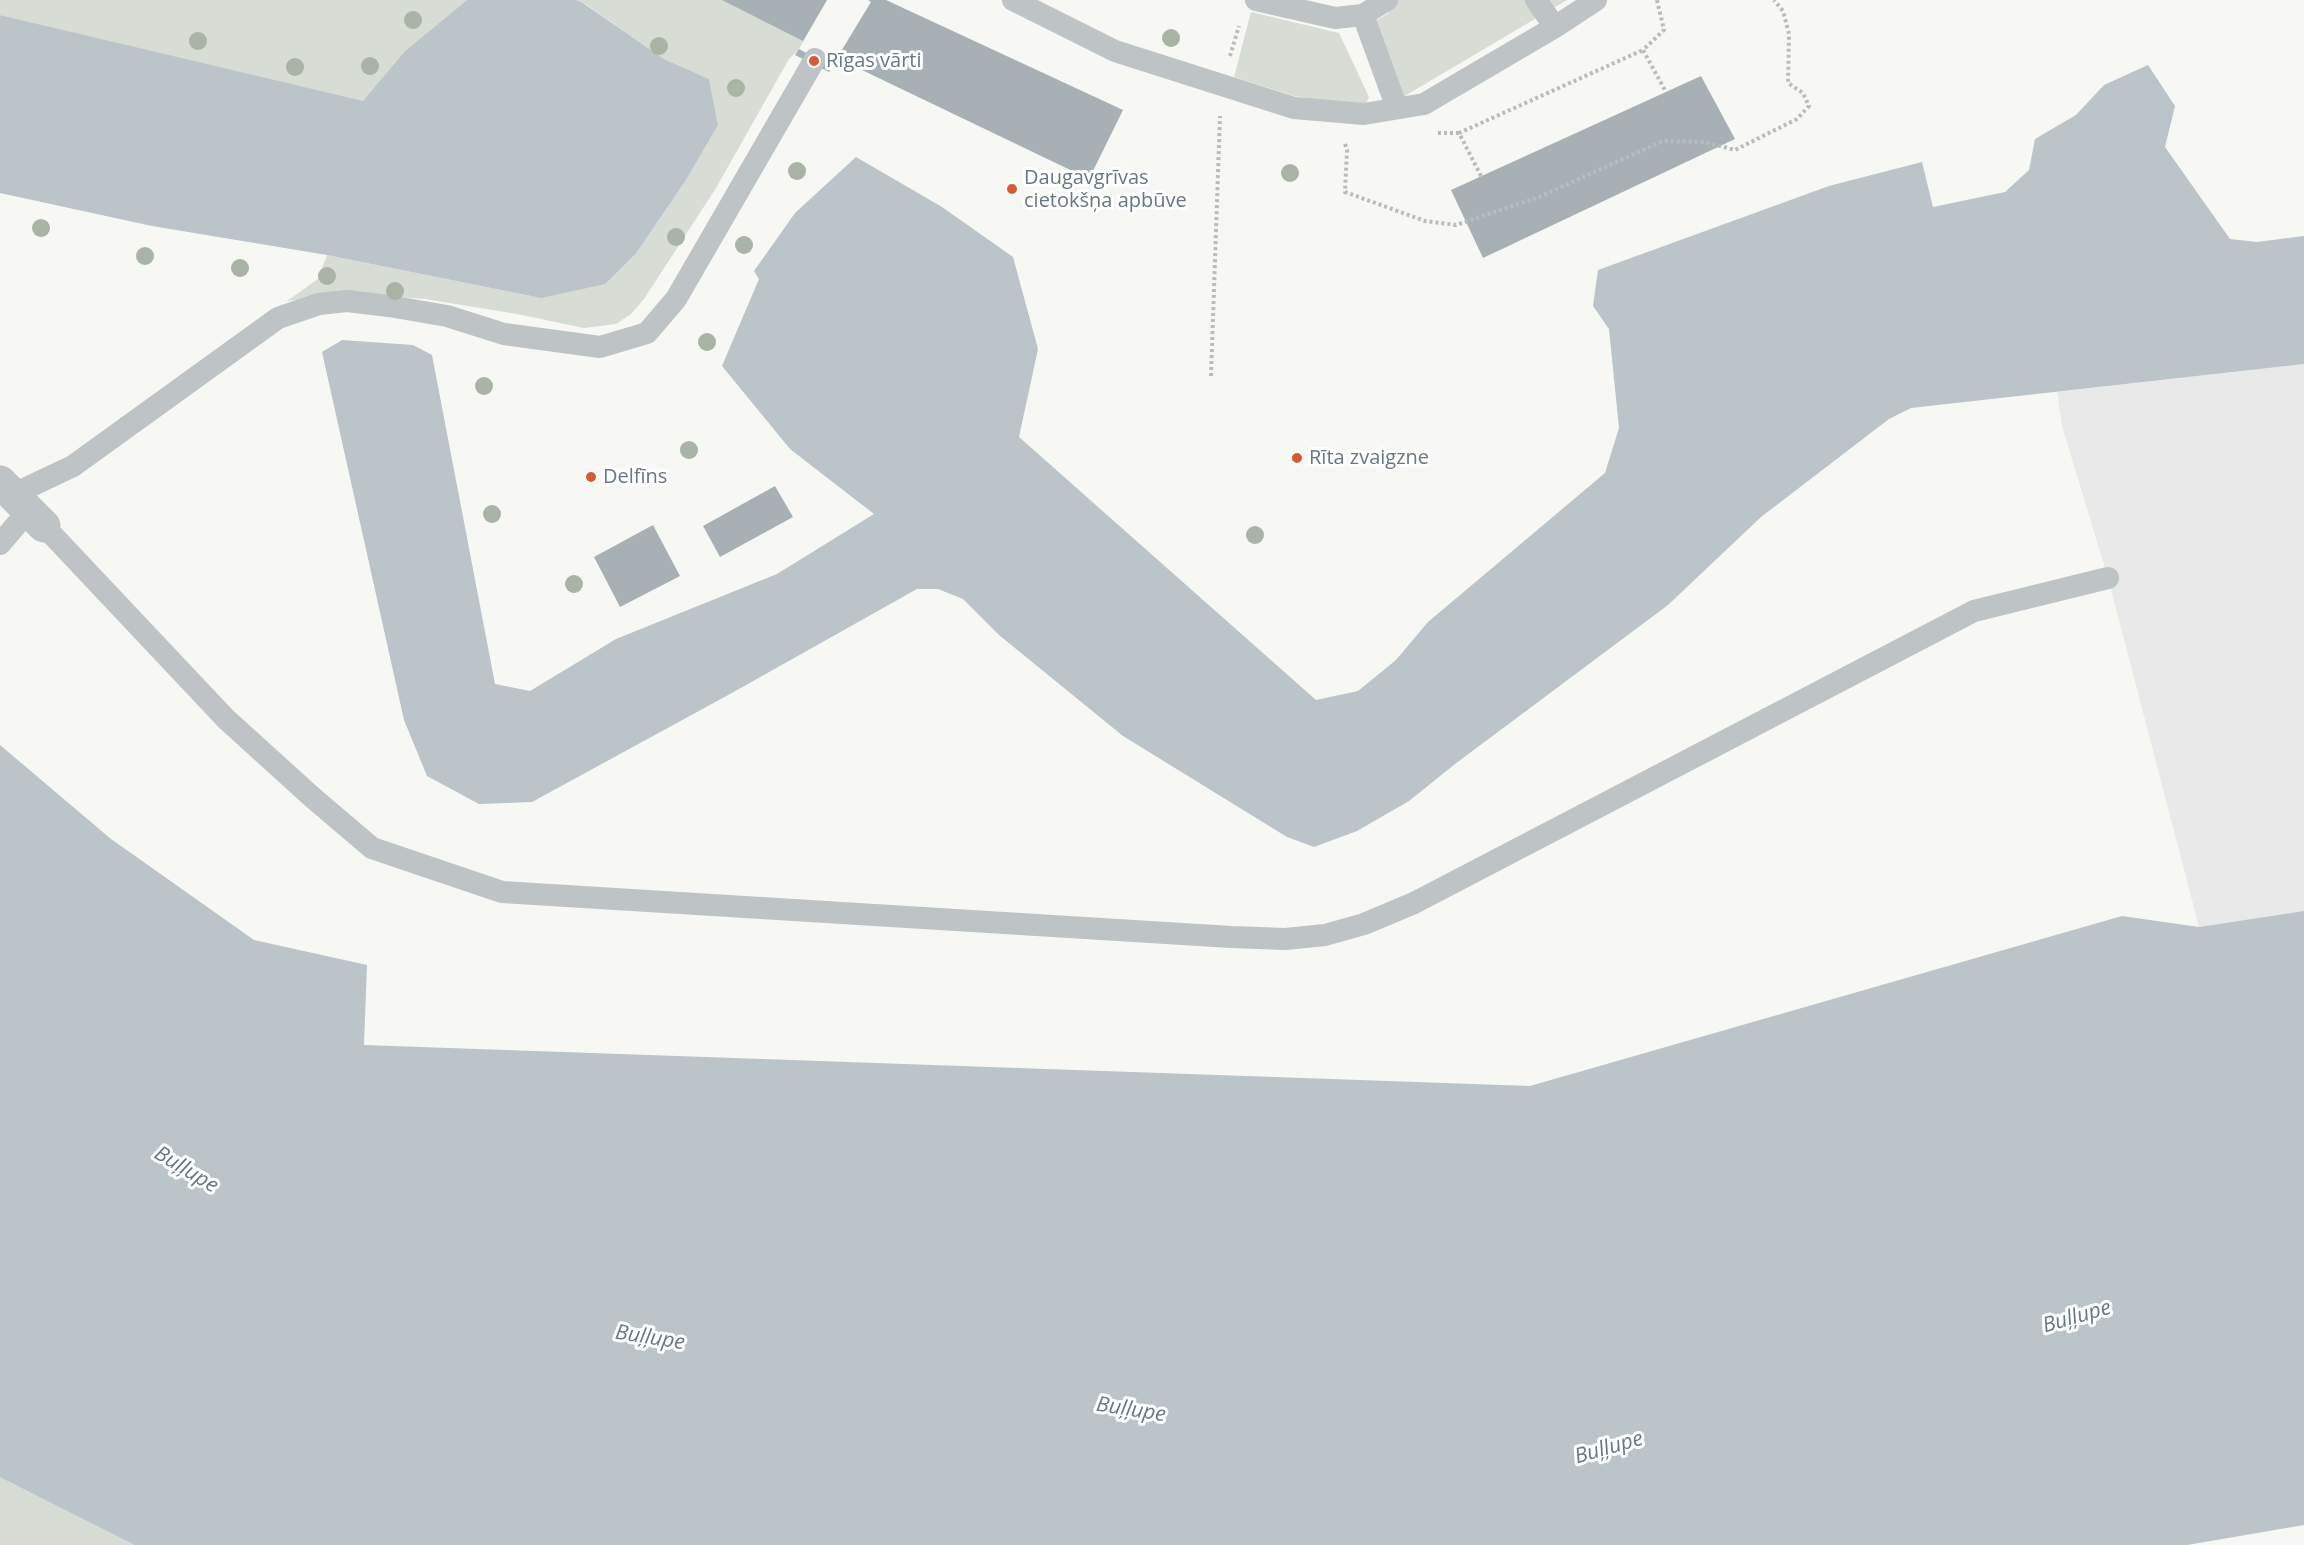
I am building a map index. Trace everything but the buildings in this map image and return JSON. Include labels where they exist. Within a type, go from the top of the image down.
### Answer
[{"type":"lane","points":[[1013,0],[1115,51],[1294,108],[1364,114],[1424,104],[1555,27],[1596,0]]},
{"type":"lane","points":[[1256,0],[1335,18],[1363,15],[1388,0]]},
{"type":"lane","points":[[1536,0],[1555,27]]},
{"type":"lane","points":[[1363,15],[1397,108]]},
{"type":"lane","points":[[0,544],[22,503],[278,318],[319,304],[347,301],[389,306],[447,316],[504,334],[600,347],[647,333],[676,299],[815,59]]},
{"type":"lane","points":[[22,503],[226,719],[372,848],[502,892],[1285,939],[1325,934],[1364,924],[1414,903],[1974,611],[2108,578]]},
{"type":"path","points":[[1481,176],[1459,134],[1643,50],[1664,30],[1657,0]]},
{"type":"path","points":[[1336,112],[1347,150],[1345,192],[1425,221],[1456,225],[1539,197],[1662,141],[1705,142],[1735,150],[1797,119],[1809,106],[1803,93],[1788,83],[1789,34],[1783,11],[1774,0]]},
{"type":"path","points":[[1210,376],[1221,85],[1240,21]]},
{"type":"path","points":[[1643,50],[1666,92]]},
{"type":"shaded area","points":[[0,0],[467,0],[405,51],[363,102],[0,15]]},
{"type":"shaded area","points":[[576,0],[827,0],[799,49],[789,59],[716,188],[644,299],[631,314],[616,324],[584,328],[425,299],[358,294],[287,301],[318,279],[327,255],[541,298],[637,252],[686,180],[718,125],[709,79],[664,59],[584,3]]},
{"type":"shaded area","points":[[1383,0],[1567,0],[1403,97],[1370,24],[1389,13]]},
{"type":"shaded area","points":[[1251,12],[1339,33],[1369,97],[1364,108],[1294,96],[1234,77]]},
{"type":"shaded area","points":[[2304,364],[2304,911],[2199,927],[2108,578],[2062,426],[2057,392]]},
{"type":"shaded area","points":[[0,1458],[315,1545],[0,1545]]},
{"type":"water","points":[[467,0],[576,0],[664,59],[709,79],[718,125],[686,180],[637,252],[605,284],[541,298],[327,255],[152,226],[0,193],[0,15],[363,101],[405,51]]},
{"type":"water","points":[[2148,65],[2175,106],[2165,147],[2230,239],[2257,242],[2304,236],[2304,364],[1911,408],[1889,419],[1761,517],[1668,605],[1409,801],[1357,831],[1314,847],[1287,837],[1123,736],[999,635],[963,599],[938,589],[917,589],[532,802],[479,804],[427,776],[404,720],[322,352],[342,340],[413,345],[432,355],[495,684],[530,691],[616,639],[777,574],[874,514],[790,449],[722,366],[759,279],[754,271],[795,213],[856,157],[942,207],[1013,257],[1038,349],[1019,437],[1316,700],[1358,691],[1396,660],[1428,622],[1605,473],[1619,428],[1609,329],[1593,306],[1598,270],[1829,186],[1922,162],[1933,207],[2005,192],[2029,170],[2035,139],[2076,115],[2104,85]]},
{"type":"water","name":"Buļļupe","points":[[0,745],[111,839],[254,940],[367,965],[364,1045],[1530,1086],[2122,916],[2199,927],[2304,911],[2304,1525],[2187,1545],[135,1545],[0,1477]]},
{"type":"place","name":"Rīgas vārti","points":[[814,61]]},
{"type":"place","name":"Daugavgrīvas cietokšņa apbūve","points":[[1012,189]]},
{"type":"place","name":"Rīta zvaigzne","points":[[1297,458]]},
{"type":"place","name":"Delfīns","points":[[591,477]]}]
